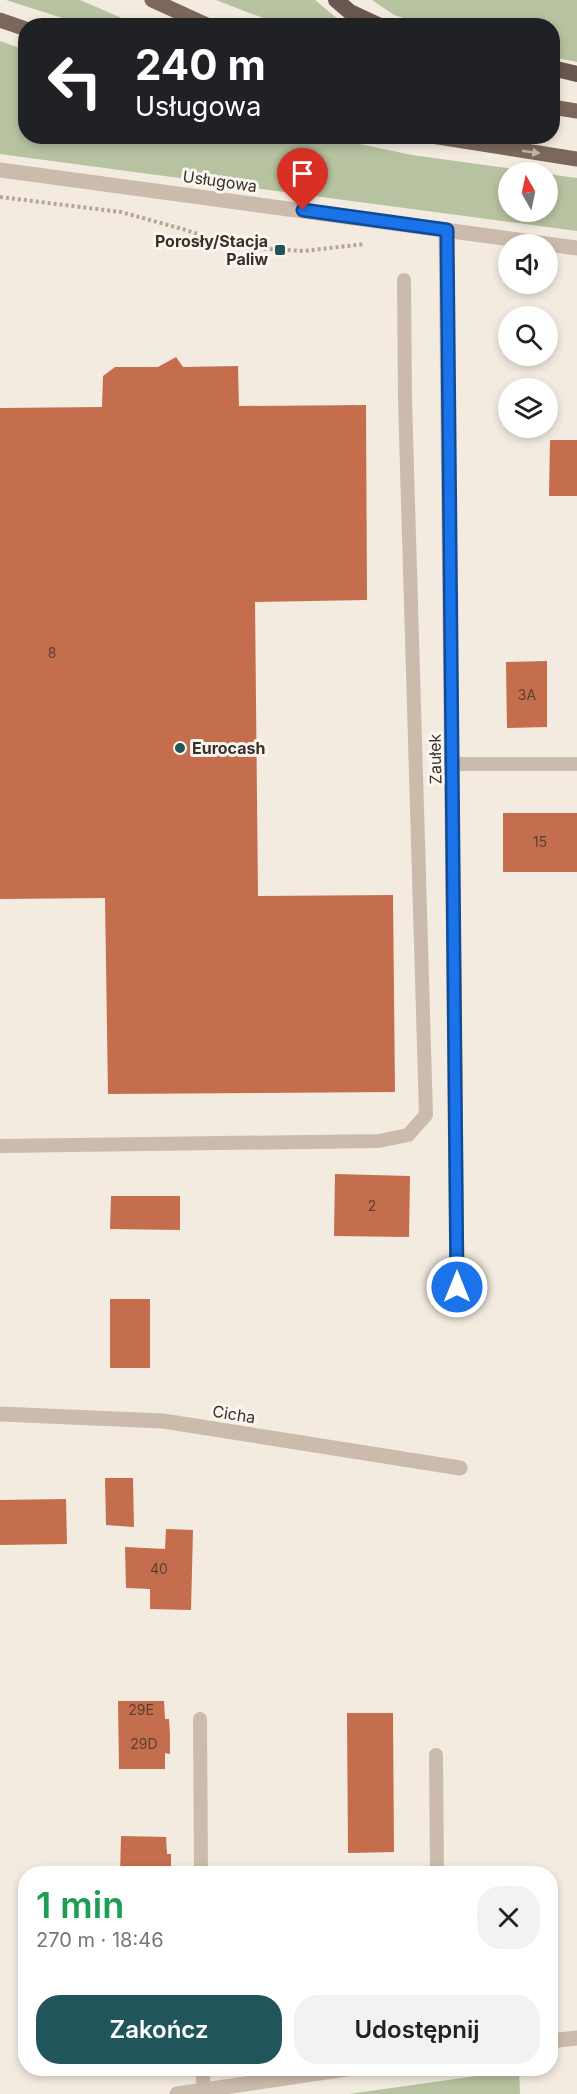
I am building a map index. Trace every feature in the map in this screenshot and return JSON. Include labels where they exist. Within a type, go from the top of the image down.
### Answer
[{"type":"highway","points":[[336,0],[350,12],[363,18]]},
{"type":"highway","points":[[560,70],[577,74]]},
{"type":"main road","points":[[152,0],[191,18]]},
{"type":"main road","points":[[0,20],[18,26]]},
{"type":"main road","points":[[560,108],[577,111]]},
{"type":"main road","points":[[482,144],[577,159]]},
{"type":"street","name":"Usługowa","points":[[0,170],[577,248]]},
{"type":"street","name":"Zaułek","points":[[447,230],[457,1287]]},
{"type":"street","name":"Cicha","points":[[0,1414],[163,1421],[460,1468]]},
{"type":"street","points":[[558,2040],[577,2038]]},
{"type":"street","points":[[177,2094],[298,2076]]},
{"type":"lane","points":[[0,1146],[379,1142],[408,1135],[426,1115],[407,471],[404,280]]},
{"type":"lane","points":[[453,764],[577,764]]},
{"type":"lane","points":[[200,1719],[201,1866]]},
{"type":"lane","points":[[436,1755],[437,1866]]},
{"type":"lane","points":[[203,2076],[203,2090]]},
{"type":"path","points":[[0,197],[122,212],[236,247],[304,251],[375,244]]},
{"type":"green space","points":[[6,0],[80,0],[122,18],[62,18]]},
{"type":"green space","points":[[216,0],[315,0],[337,18],[263,18]]},
{"type":"green space","points":[[372,0],[577,0],[577,62],[560,59],[560,18],[404,18],[394,15]]},
{"type":"green space","points":[[0,41],[18,47],[18,144],[359,144],[412,155],[498,167],[498,220],[0,154]]},
{"type":"green space","points":[[558,175],[577,178],[577,231],[510,222],[558,222]]},
{"type":"green space","points":[[476,2076],[519,2076],[520,2094],[349,2094]]},
{"type":"building","name":"Eurocash","points":[[176,357],[183,367],[238,366],[239,406],[366,405],[367,600],[255,602],[258,896],[393,895],[395,1092],[108,1094],[105,898],[0,899],[0,408],[102,407],[103,376],[115,367],[158,367]]},
{"type":"building","points":[[550,440],[577,440],[577,496],[549,496]]},
{"type":"building","points":[[547,661],[547,727],[507,728],[506,662]]},
{"type":"building","points":[[503,813],[577,813],[577,872],[503,872]]},
{"type":"building","points":[[335,1174],[410,1176],[409,1237],[334,1236]]},
{"type":"building","points":[[111,1196],[180,1196],[180,1230],[110,1229]]},
{"type":"building","points":[[110,1299],[150,1299],[150,1368],[110,1368]]},
{"type":"building","points":[[105,1478],[133,1478],[134,1527],[106,1525]]},
{"type":"building","points":[[66,1499],[67,1544],[0,1545],[0,1500]]},
{"type":"building","points":[[166,1529],[193,1530],[191,1610],[150,1609],[150,1589],[126,1588],[125,1547],[165,1549]]},
{"type":"building","points":[[118,1701],[164,1701],[165,1719],[169,1719],[170,1735],[170,1754],[165,1753],[165,1769],[119,1769]]},
{"type":"building","points":[[347,1713],[393,1713],[394,1852],[348,1853]]},
{"type":"building","points":[[121,1836],[166,1837],[167,1854],[171,1854],[171,1866],[120,1866]]},
{"type":"place","name":"Porosły/Stacja Paliw","points":[[280,250]]},
{"type":"place","name":"Eurocash","points":[[180,748]]},
{"type":"route","points":[[303,210],[447,230],[457,1287]]}]
